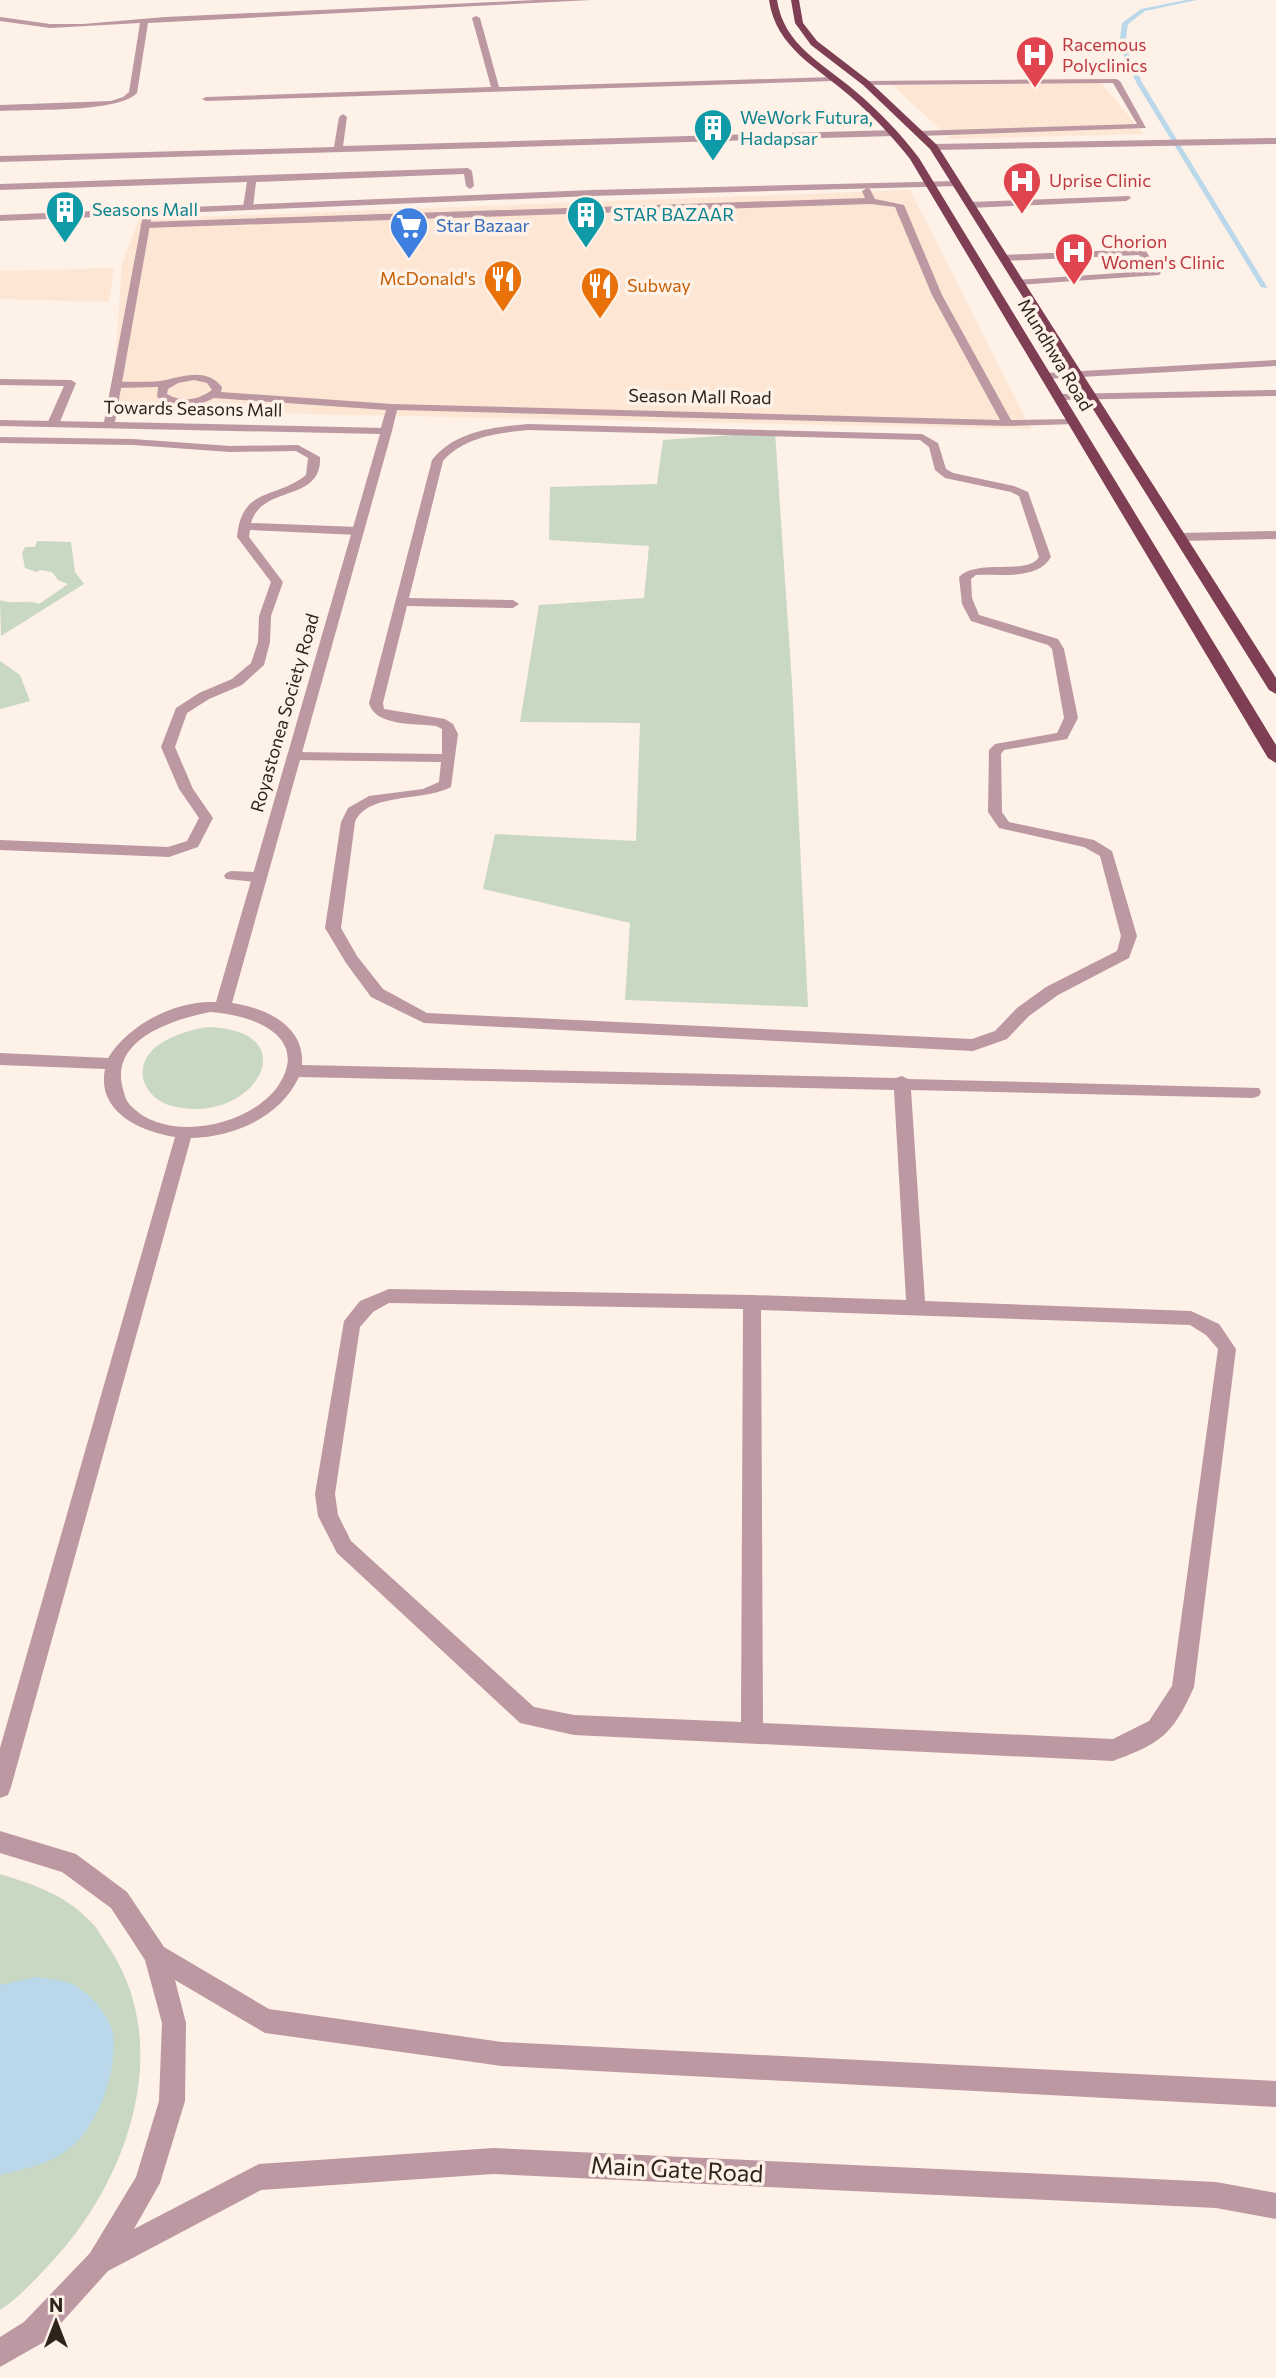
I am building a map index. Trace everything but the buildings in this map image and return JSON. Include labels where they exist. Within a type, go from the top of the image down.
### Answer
[{"type":"highway","name":"Mundhwa Road","points":[[773,0],[776,23],[786,39],[852,93],[894,133],[930,184],[1276,758]]},
{"type":"highway","name":"Mundhwa Road","points":[[795,0],[799,23],[809,37],[866,83],[934,146],[1276,691]]},
{"type":"highway","points":[[786,39],[809,37]]},
{"type":"street","points":[[0,19],[50,26],[587,0]]},
{"type":"street","points":[[476,18],[496,90]]},
{"type":"street","points":[[0,108],[126,100],[133,93],[144,21]]},
{"type":"street","points":[[206,99],[832,79]]},
{"type":"street","points":[[866,83],[1116,81],[1143,126],[920,133]]},
{"type":"street","points":[[338,149],[343,117]]},
{"type":"street","points":[[0,159],[894,133]]},
{"type":"street","points":[[934,146],[1276,141]]},
{"type":"street","points":[[0,187],[467,171],[470,186]]},
{"type":"street","points":[[248,207],[252,179]]},
{"type":"street","points":[[0,218],[591,193],[957,184]]},
{"type":"street","points":[[865,186],[871,201]]},
{"type":"street","points":[[970,205],[1126,198]]},
{"type":"street","points":[[145,225],[871,201],[899,205],[937,295],[1007,423]]},
{"type":"street","points":[[109,425],[148,212]]},
{"type":"street","points":[[1003,258],[1142,252],[1156,273],[1018,282]]},
{"type":"street","points":[[1046,376],[1276,363]]},
{"type":"street","points":[[116,385],[168,383],[184,378],[202,378],[217,387],[213,395]]},
{"type":"street","points":[[0,382],[71,383],[53,424]]},
{"type":"street","name":"Season Mall Road","points":[[168,383],[160,391],[165,399],[171,401],[198,401],[213,395],[392,407],[1007,423],[1073,422]]},
{"type":"street","points":[[1058,397],[1276,393]]},
{"type":"street","name":"Royastonea Society Road","points":[[223,1006],[257,877],[392,407]]},
{"type":"street","name":"Towards Seasons Mall","points":[[0,423],[386,431]]},
{"type":"street","points":[[528,427],[922,437],[932,440],[937,448],[941,470],[949,477],[1014,489],[1024,494],[1045,557],[1041,564],[1034,568],[973,572],[965,577],[971,613],[975,618],[1053,642],[1058,649],[1071,718],[1069,728],[1062,736],[1000,747],[994,753],[995,812],[1004,825],[1089,843],[1107,854],[1129,936],[1124,954],[1052,991],[1023,1012],[1001,1035],[973,1045],[424,1018],[377,993],[351,959],[333,928],[348,822],[355,808],[367,800],[435,792],[446,784],[451,734],[448,727],[440,722],[395,718],[377,711],[376,704],[402,602],[438,460],[450,446],[494,430],[528,427]]},
{"type":"street","points":[[0,440],[133,442],[230,449],[298,448],[314,457],[316,466],[311,477],[289,490],[255,504],[245,517],[243,537],[254,552],[271,567],[277,582],[265,616],[264,642],[257,665],[237,682],[204,696],[181,711],[168,747],[186,789],[205,818],[193,844],[169,852],[0,845]]},
{"type":"street","points":[[244,526],[358,531]]},
{"type":"street","points":[[1180,537],[1276,535]]},
{"type":"street","points":[[402,602],[513,604]]},
{"type":"street","points":[[294,755],[449,758]]},
{"type":"street","points":[[231,876],[257,877]]},
{"type":"street","points":[[223,1006],[257,1014],[275,1023],[288,1037],[294,1054],[293,1071],[270,1105],[249,1118],[223,1128],[184,1133],[147,1125],[129,1113],[117,1099],[112,1082],[114,1064],[124,1046],[140,1031],[161,1019],[185,1010],[223,1006]]},
{"type":"street","points":[[0,1059],[114,1064]]},
{"type":"street","points":[[293,1071],[1253,1093]]},
{"type":"street","points":[[902,1083],[916,1307]]},
{"type":"street","points":[[0,1787],[184,1133]]},
{"type":"street","points":[[389,1296],[916,1307],[1191,1318],[1220,1334],[1227,1349],[1183,1687],[1167,1721],[1145,1739],[1114,1750],[575,1725],[528,1716],[344,1547],[328,1516],[325,1494],[351,1326],[359,1312],[370,1302],[389,1296]]},
{"type":"street","points":[[752,1302],[752,1733]]},
{"type":"street","points":[[0,1842],[68,1862],[119,1900],[156,1955],[174,2023],[172,2101],[147,2183],[99,2262],[34,2332],[0,2353]]},
{"type":"street","points":[[156,1955],[265,2021],[502,2054],[1276,2094]]},
{"type":"street","name":"Main Gate Road","points":[[99,2262],[259,2177],[493,2161],[1216,2195],[1276,2206]]},
{"type":"shaded area","points":[[1097,78],[1144,134],[951,139],[888,81]]},
{"type":"shaded area","name":"Seasons Mall","points":[[910,190],[1031,429],[112,410],[122,264],[139,219]]},
{"type":"shaded area","points":[[114,268],[109,302],[0,299],[0,271]]},
{"type":"green space","points":[[775,432],[792,683],[808,1007],[625,1000],[630,923],[483,889],[495,834],[636,841],[640,723],[520,722],[539,605],[644,598],[649,546],[549,540],[550,487],[657,484],[663,440]]},
{"type":"green space","points":[[37,541],[71,542],[75,572],[84,584],[1,636],[0,600],[39,604],[68,584],[58,580],[52,572],[36,572],[25,568],[22,553],[25,547],[35,547]]},
{"type":"green space","points":[[0,661],[20,675],[30,701],[0,709]]},
{"type":"green space","points":[[208,1027],[239,1032],[257,1044],[263,1059],[259,1076],[246,1091],[227,1103],[201,1109],[167,1105],[158,1100],[147,1088],[143,1078],[143,1066],[148,1056],[164,1041]]},
{"type":"green space","points":[[0,1874],[61,1898],[82,1913],[97,1929],[129,1989],[139,2030],[140,2073],[132,2116],[119,2158],[99,2198],[75,2235],[47,2267],[0,2310]]},
{"type":"water","points":[[37,1977],[74,1985],[86,1993],[102,2011],[110,2024],[114,2044],[110,2077],[90,2125],[70,2148],[46,2162],[0,2175],[0,1985]]},
{"type":"waterway","points":[[1194,0],[1143,10],[1125,23],[1122,46],[1140,84],[1264,287]]},
{"type":"place","name":"Racemous Polyclinics","points":[[1035,89]]},
{"type":"place","name":"WeWork Futura, Hadapsar","points":[[713,162]]},
{"type":"place","name":"Uprise Clinic","points":[[1022,215]]},
{"type":"place","name":"Seasons Mall","points":[[65,244]]},
{"type":"place","name":"STAR BAZAAR","points":[[586,249]]},
{"type":"place","name":"Star Bazaar","points":[[409,260]]},
{"type":"place","name":"Chorion Women's Clinic","points":[[1074,286]]},
{"type":"place","name":"McDonald's","points":[[503,313]]},
{"type":"place","name":"Subway","points":[[600,320]]}]
